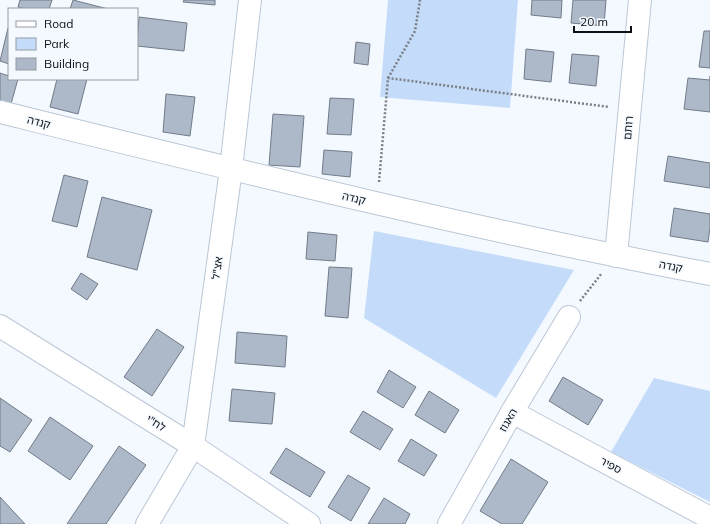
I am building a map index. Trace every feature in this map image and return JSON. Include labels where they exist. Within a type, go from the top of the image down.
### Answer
[{"type":"street","name":"אצ\"ל","points":[[147,524],[193,446],[230,169],[250,0]]},
{"type":"street","name":"רותם","points":[[616,256],[640,0]]},
{"type":"street","name":"קנדה","points":[[0,112],[230,169],[377,203],[616,256],[710,274]]},
{"type":"street","name":"האגוז","points":[[449,524],[512,412],[569,317]]},
{"type":"street","name":"לח\"י","points":[[0,326],[193,446],[309,524]]},
{"type":"street","name":"ספיר","points":[[512,412],[710,518]]},
{"type":"path","points":[[377,203],[388,78],[415,30],[420,0]]},
{"type":"path","points":[[388,78],[629,110]]},
{"type":"path","points":[[569,317],[592,285],[616,256]]},
{"type":"green space","points":[[388,0],[518,0],[510,108],[380,97]]},
{"type":"green space","points":[[374,231],[574,270],[496,398],[364,318]]},
{"type":"green space","points":[[654,378],[710,391],[710,502],[611,452]]},
{"type":"building","points":[[20,0],[52,0],[49,8],[18,7]]},
{"type":"building","points":[[73,0],[104,8],[70,8]]},
{"type":"building","points":[[184,0],[215,0],[215,5],[183,2]]},
{"type":"building","points":[[532,0],[562,0],[561,18],[531,15]]},
{"type":"building","points":[[573,0],[606,0],[604,26],[571,23]]},
{"type":"building","points":[[139,17],[187,23],[184,51],[138,46]]},
{"type":"building","points":[[8,28],[8,64],[0,61]]},
{"type":"building","points":[[704,31],[710,31],[710,68],[699,67]]},
{"type":"building","points":[[356,42],[370,44],[368,65],[354,63]]},
{"type":"building","points":[[526,49],[554,52],[551,82],[524,79]]},
{"type":"building","points":[[572,54],[599,56],[596,86],[569,83]]},
{"type":"building","points":[[0,73],[8,76],[8,80],[18,80],[11,104],[0,101]]},
{"type":"building","points":[[688,78],[710,80],[710,112],[684,109]]},
{"type":"building","points":[[57,80],[87,80],[78,114],[50,107]]},
{"type":"building","points":[[166,94],[195,97],[190,136],[163,132]]},
{"type":"building","points":[[330,98],[354,99],[351,135],[327,134]]},
{"type":"building","points":[[273,114],[304,116],[300,167],[269,165]]},
{"type":"building","points":[[324,150],[352,152],[350,177],[322,174]]},
{"type":"building","points":[[668,156],[710,163],[710,188],[664,181]]},
{"type":"building","points":[[64,175],[88,181],[77,227],[52,221]]},
{"type":"building","points":[[102,197],[152,210],[137,270],[87,257]]},
{"type":"building","points":[[674,208],[710,214],[708,242],[670,236]]},
{"type":"building","points":[[308,232],[337,235],[335,261],[306,259]]},
{"type":"building","points":[[329,267],[352,268],[348,318],[325,316]]},
{"type":"building","points":[[81,273],[98,284],[87,300],[71,289]]},
{"type":"building","points":[[157,329],[184,347],[152,396],[124,377]]},
{"type":"building","points":[[237,332],[287,336],[285,367],[235,363]]},
{"type":"building","points":[[389,370],[416,387],[403,408],[377,392]]},
{"type":"building","points":[[563,377],[603,400],[588,425],[549,401]]},
{"type":"building","points":[[232,389],[275,393],[272,424],[229,421]]},
{"type":"building","points":[[429,391],[459,410],[445,433],[415,415]]},
{"type":"building","points":[[0,398],[32,420],[10,452],[0,446]]},
{"type":"building","points":[[363,411],[393,429],[380,450],[350,432]]},
{"type":"building","points":[[50,417],[93,446],[70,480],[28,451]]},
{"type":"building","points":[[411,439],[437,455],[424,476],[398,461]]},
{"type":"building","points":[[119,446],[146,465],[106,524],[67,524]]},
{"type":"building","points":[[286,448],[325,472],[310,497],[270,473]]},
{"type":"building","points":[[511,459],[548,482],[522,524],[502,524],[480,511]]},
{"type":"building","points":[[348,475],[370,488],[351,521],[328,507]]},
{"type":"building","points":[[0,497],[25,524],[0,524]]},
{"type":"building","points":[[384,498],[410,514],[405,524],[368,524]]}]
